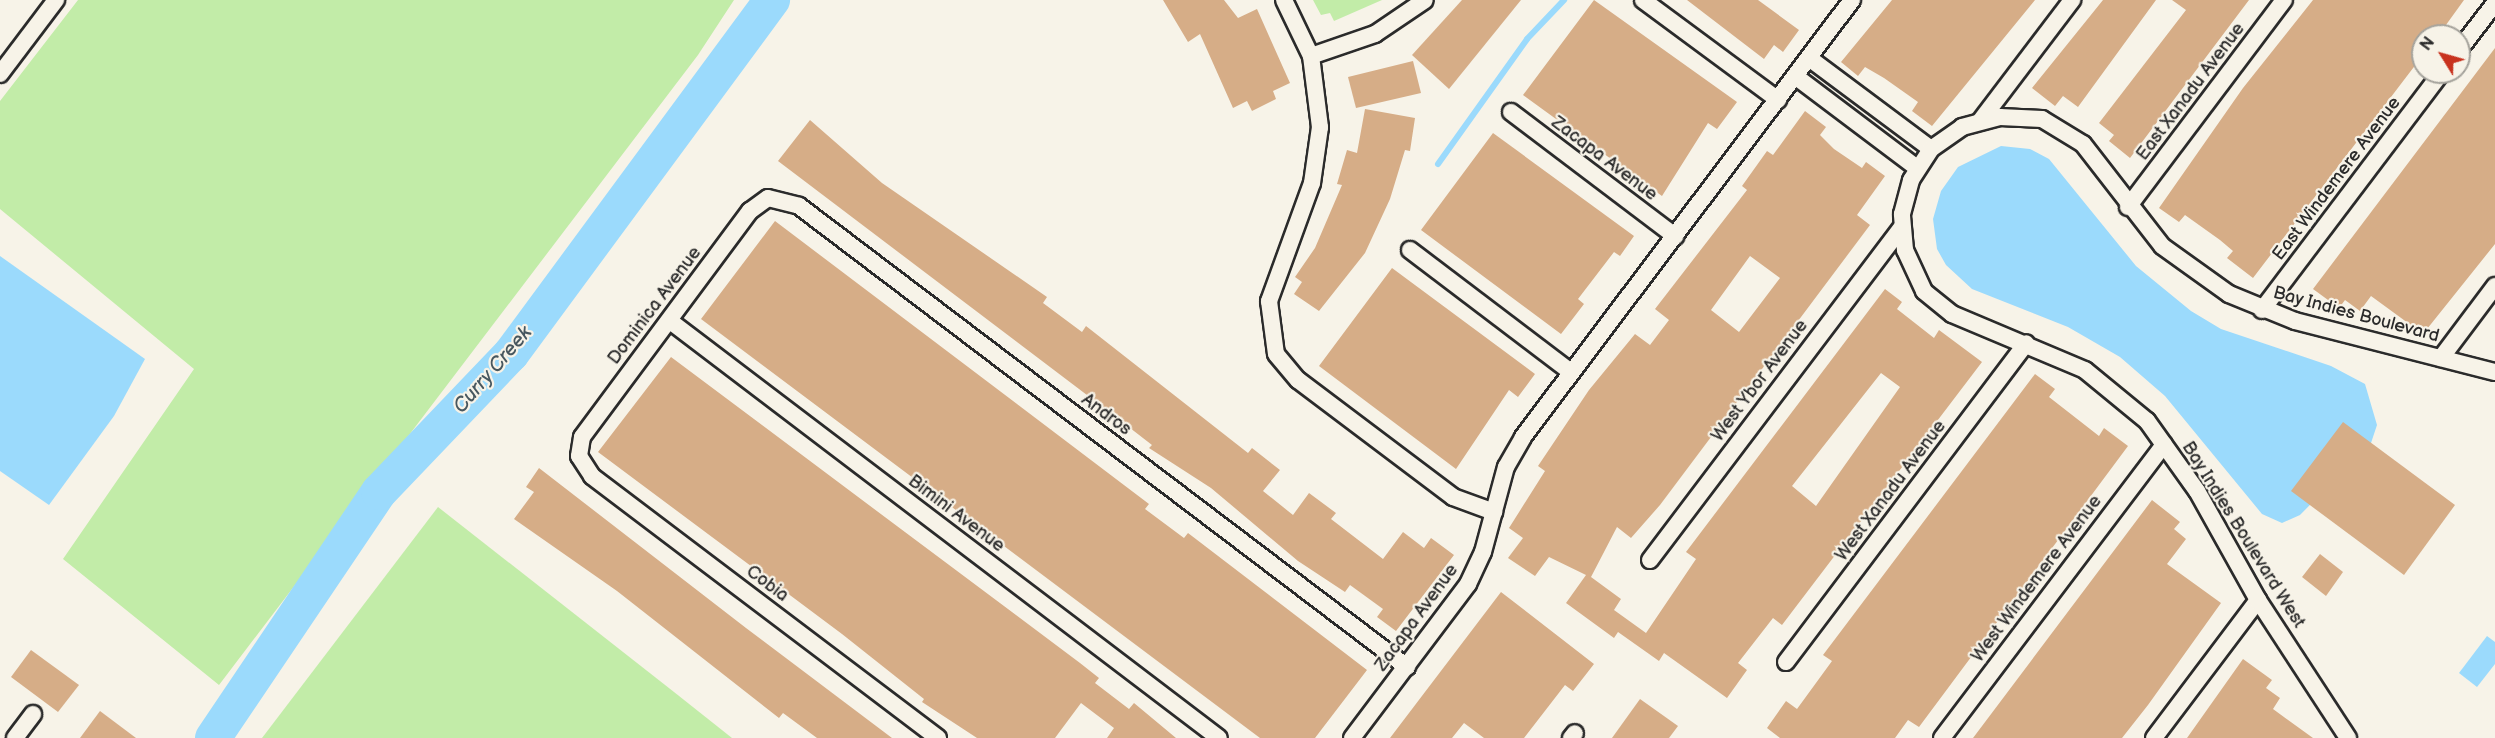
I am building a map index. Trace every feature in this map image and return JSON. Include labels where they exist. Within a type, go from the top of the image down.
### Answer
[{"type":"street","points":[[3,66],[56,0]]},
{"type":"street","points":[[1284,0],[1311,56],[1318,98],[1317,155],[1268,312],[1276,354],[1298,380],[1458,500],[1494,512]]},
{"type":"street","points":[[1311,56],[1376,34],[1425,0]]},
{"type":"street","points":[[1643,0],[1778,100]]},
{"type":"street","name":"Zacapa Avenue","points":[[1353,738],[1468,584],[1512,454],[1571,372],[1852,0]]},
{"type":"street","points":[[1981,120],[2072,0]]},
{"type":"street","name":"East Xanadu Avenue","points":[[2128,207],[2284,0]]},
{"type":"street","points":[[2471,34],[2495,3]]},
{"type":"street","points":[[1809,58],[1924,158]]},
{"type":"street","points":[[1795,76],[1924,158]]},
{"type":"street","name":"East Windemere Avenue","points":[[2262,310],[2433,84]]},
{"type":"street","name":"Zacapa Avenue","points":[[1511,112],[1675,236]]},
{"type":"street","name":"Bay Indies Boulevard","points":[[1924,158],[1981,120],[2029,116],[2060,127],[2093,155],[2128,207],[2186,265],[2262,310],[2495,372]]},
{"type":"street","name":"Bay Indies Boulevard West","points":[[1924,158],[1902,227],[1908,262],[1930,298],[1952,314],[2026,343],[2108,386],[2164,444],[2258,600],[2348,738]]},
{"type":"street","name":"Dominica Avenue","points":[[579,456],[582,437],[750,211],[768,198],[781,197]]},
{"type":"street","name":"Andros","points":[[781,197],[1407,667]]},
{"type":"street","name":"West Ybor Avenue","points":[[1650,560],[1902,227]]},
{"type":"street","points":[[1410,250],[1571,372]]},
{"type":"street","points":[[2440,358],[2495,286]]},
{"type":"street","name":"Bimini Avenue","points":[[670,321],[1219,738]]},
{"type":"street","name":"West Xanadu Avenue","points":[[1786,662],[2026,343]]},
{"type":"street","name":"West Windemere Avenue","points":[[1942,738],[2164,444]]},
{"type":"street","name":"Cobia","points":[[579,456],[592,476],[938,738]]},
{"type":"street","points":[[2154,738],[2258,600]]},
{"type":"street","points":[[15,738],[33,714]]},
{"type":"green space","points":[[78,0],[734,0],[698,55],[219,685],[63,559],[194,369],[0,209],[0,101]]},
{"type":"green space","points":[[1313,0],[1382,0],[1334,21],[1330,13],[1321,15]]},
{"type":"green space","points":[[438,507],[674,692],[732,738],[262,738]]},
{"type":"water","points":[[2001,146],[2030,149],[2049,159],[2136,266],[2191,311],[2221,329],[2331,366],[2365,384],[2377,425],[2371,443],[2300,515],[2282,523],[2262,514],[2165,396],[2120,357],[2068,327],[1972,289],[1946,265],[1937,249],[1933,219],[1941,191],[1958,167]]},
{"type":"water","points":[[0,256],[145,359],[114,416],[49,505],[0,471]]},
{"type":"water","points":[[2487,636],[2495,642],[2495,664],[2477,687],[2459,673]]},
{"type":"building","points":[[1163,0],[1224,0],[1238,18],[1257,9],[1290,83],[1273,91],[1276,99],[1252,111],[1247,101],[1233,108],[1200,34],[1188,42]]},
{"type":"building","points":[[1462,0],[1521,0],[1449,89],[1412,55]]},
{"type":"building","points":[[1594,0],[1737,102],[1717,129],[1708,123],[1662,196],[1523,95]]},
{"type":"building","points":[[1687,0],[1758,0],[1799,30],[1783,52],[1774,45],[1764,59]]},
{"type":"building","points":[[1892,0],[2035,0],[1932,126],[1912,111],[1918,102],[1884,78],[1865,67],[1858,76],[1841,62]]},
{"type":"building","points":[[2103,0],[2156,0],[2078,107],[2063,96],[2055,106],[2032,88]]},
{"type":"building","points":[[2172,0],[2249,0],[2130,158],[2109,141],[2114,135],[2099,123],[2186,10]]},
{"type":"building","points":[[2313,0],[2464,0],[2447,24],[2411,24],[2411,71],[2253,278],[2227,258],[2233,251],[2220,240],[2185,215],[2179,222],[2159,208],[2243,88]]},
{"type":"building","points":[[2495,48],[2495,244],[2423,334],[2371,296],[2360,311],[2345,300],[2339,308],[2313,289],[2468,84],[2471,84],[2471,80]]},
{"type":"building","points":[[1413,61],[1421,93],[1356,108],[1348,77]]},
{"type":"building","points":[[1365,109],[1415,118],[1410,151],[1405,150],[1390,199],[1365,253],[1319,311],[1294,294],[1302,282],[1295,277],[1315,248],[1342,185],[1337,184],[1347,150],[1357,153]]},
{"type":"building","points":[[1805,111],[1826,127],[1820,135],[1834,149],[1862,168],[1866,162],[1885,176],[1857,215],[1870,225],[1660,505],[1631,538],[1617,527],[1591,577],[1621,599],[1614,610],[1646,633],[1696,559],[1686,552],[1885,289],[1902,302],[1897,309],[1934,338],[1939,330],[1982,362],[1782,625],[1773,618],[1738,663],[1747,670],[1727,698],[1664,653],[1659,661],[1618,632],[1614,638],[1566,603],[1586,575],[1549,557],[1535,576],[1508,558],[1523,538],[1509,528],[1545,471],[1538,466],[1589,390],[1635,334],[1650,345],[1669,320],[1655,309],[1747,190],[1742,186],[1767,151],[1773,155]],"holes":[[[1750,256],[1780,278],[1739,332],[1711,310]],[[1881,373],[1900,387],[1816,506],[1792,486]]]},
{"type":"building","points":[[810,120],[882,183],[1047,297],[1043,303],[1082,332],[1086,326],[1248,453],[1252,448],[1280,470],[1263,491],[1293,515],[1309,493],[1336,513],[1331,519],[1383,559],[1403,532],[1424,548],[1431,538],[1454,555],[1396,631],[1377,617],[1383,609],[1350,585],[1345,592],[1298,561],[1211,488],[1149,448],[1152,445],[1112,414],[778,161]]},
{"type":"building","points":[[1493,133],[1634,236],[1620,256],[1614,252],[1578,299],[1584,304],[1561,334],[1421,230]]},
{"type":"building","points":[[775,221],[1149,504],[1145,509],[1184,538],[1188,533],[1367,670],[1315,738],[1260,738],[701,319]]},
{"type":"building","points":[[1392,268],[1535,374],[1518,397],[1509,390],[1456,469],[1319,366]]},
{"type":"building","points":[[671,357],[1080,663],[1099,678],[1095,683],[1129,709],[1134,703],[1176,738],[1107,738],[1114,728],[1081,703],[1055,738],[977,738],[922,702],[924,699],[842,634],[598,452]]},
{"type":"building","points":[[2035,374],[2055,389],[2049,397],[2099,436],[2104,428],[2128,446],[1919,727],[1908,720],[1895,738],[1780,738],[1767,728],[1786,701],[1797,709],[1832,661],[1823,655]]},
{"type":"building","points":[[2343,422],[2455,505],[2404,575],[2291,491]]},
{"type":"building","points":[[539,468],[892,738],[817,738],[783,713],[779,718],[617,591],[514,519],[534,492],[526,487]]},
{"type":"building","points":[[2152,500],[2180,522],[2174,529],[2186,539],[2167,564],[2221,603],[2148,705],[2122,738],[1973,738]]},
{"type":"building","points":[[2320,554],[2343,572],[2326,596],[2302,577]]},
{"type":"building","points":[[1501,592],[1594,664],[1573,691],[1565,685],[1524,738],[1484,738],[1464,723],[1452,738],[1390,738]]},
{"type":"building","points":[[31,650],[79,685],[58,712],[11,677]]},
{"type":"building","points":[[2243,659],[2272,680],[2266,688],[2280,698],[2273,709],[2313,738],[2187,738]]},
{"type":"building","points":[[1640,699],[1678,726],[1669,738],[1612,738]]},
{"type":"building","points":[[100,711],[136,738],[80,738]]},
{"type":"waterway","name":"Curry Creek","points":[[213,738],[379,492],[511,354],[772,0]]},
{"type":"waterway","points":[[1438,164],[1527,39],[1564,0]]}]
